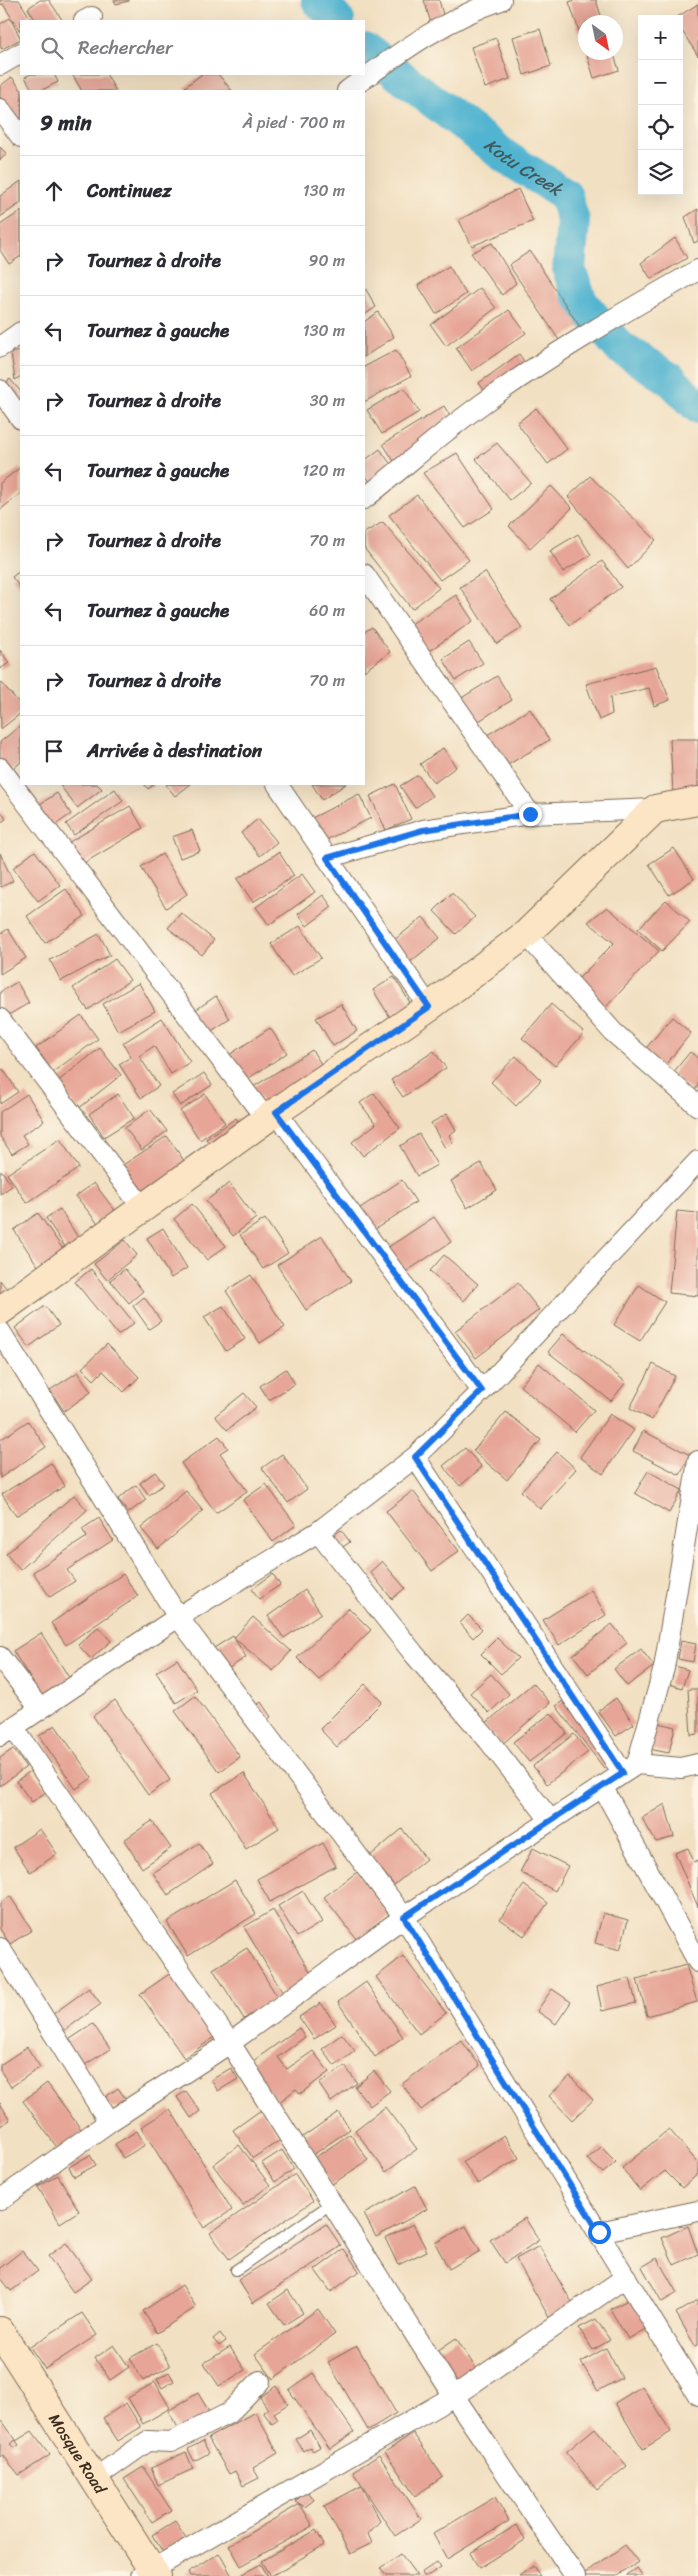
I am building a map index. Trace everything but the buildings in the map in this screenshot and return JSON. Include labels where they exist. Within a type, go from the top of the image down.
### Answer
[{"type":"street","points":[[348,90],[447,24],[479,7],[501,0]]},
{"type":"street","points":[[0,65],[20,54]]},
{"type":"street","points":[[0,109],[20,136]]},
{"type":"street","points":[[365,498],[481,405],[532,369],[600,325],[698,270]]},
{"type":"street","points":[[0,347],[20,333]]},
{"type":"street","points":[[0,390],[20,418]]},
{"type":"street","points":[[365,575],[530,814]]},
{"type":"street","points":[[8,776],[482,1391]]},
{"type":"street","points":[[278,785],[429,1007]]},
{"type":"street","points":[[327,858],[423,830],[530,814],[655,809],[698,802]]},
{"type":"street","points":[[0,1311],[142,1207],[429,1007],[526,934],[655,809]]},
{"type":"street","points":[[526,934],[613,1032],[698,1106]]},
{"type":"street","points":[[0,1019],[142,1207]]},
{"type":"street","points":[[576,2576],[454,2396],[230,2043],[6,1731],[178,1617],[318,1532],[415,1457],[482,1391],[698,1161]]},
{"type":"street","points":[[0,1330],[178,1617],[404,1917],[698,2395]]},
{"type":"street","points":[[415,1457],[630,1769]]},
{"type":"street","points":[[630,1769],[664,1668],[698,1461]]},
{"type":"street","points":[[318,1532],[414,1654],[489,1741],[550,1821]]},
{"type":"street","points":[[0,1657],[40,1709]]},
{"type":"street","points":[[0,2200],[109,2122],[230,2043],[404,1917],[630,1769],[681,1768],[698,1764]]},
{"type":"street","points":[[603,1788],[698,1962]]},
{"type":"street","points":[[0,1948],[109,2122]]},
{"type":"street","points":[[599,2232],[698,2211]]},
{"type":"street","points":[[149,2574],[454,2396],[626,2277]]},
{"type":"street","name":"Mosque Road","points":[[0,2331],[94,2479],[149,2574]]},
{"type":"street","points":[[94,2479],[148,2441],[171,2442],[229,2413],[260,2381]]},
{"type":"lane","points":[[236,2270],[332,2203]]},
{"type":"waterway","name":"Kotu Creek","points":[[318,0],[337,20]]},
{"type":"waterway","name":"Kotu Creek","points":[[365,49],[507,158],[565,194],[573,221],[569,270],[581,302],[619,347],[670,379],[698,407]]},
{"type":"route","points":[[530,814],[423,830],[327,858],[429,1007],[276,1112],[482,1391],[415,1457],[623,1773],[603,1788],[404,1917],[599,2232]]}]
